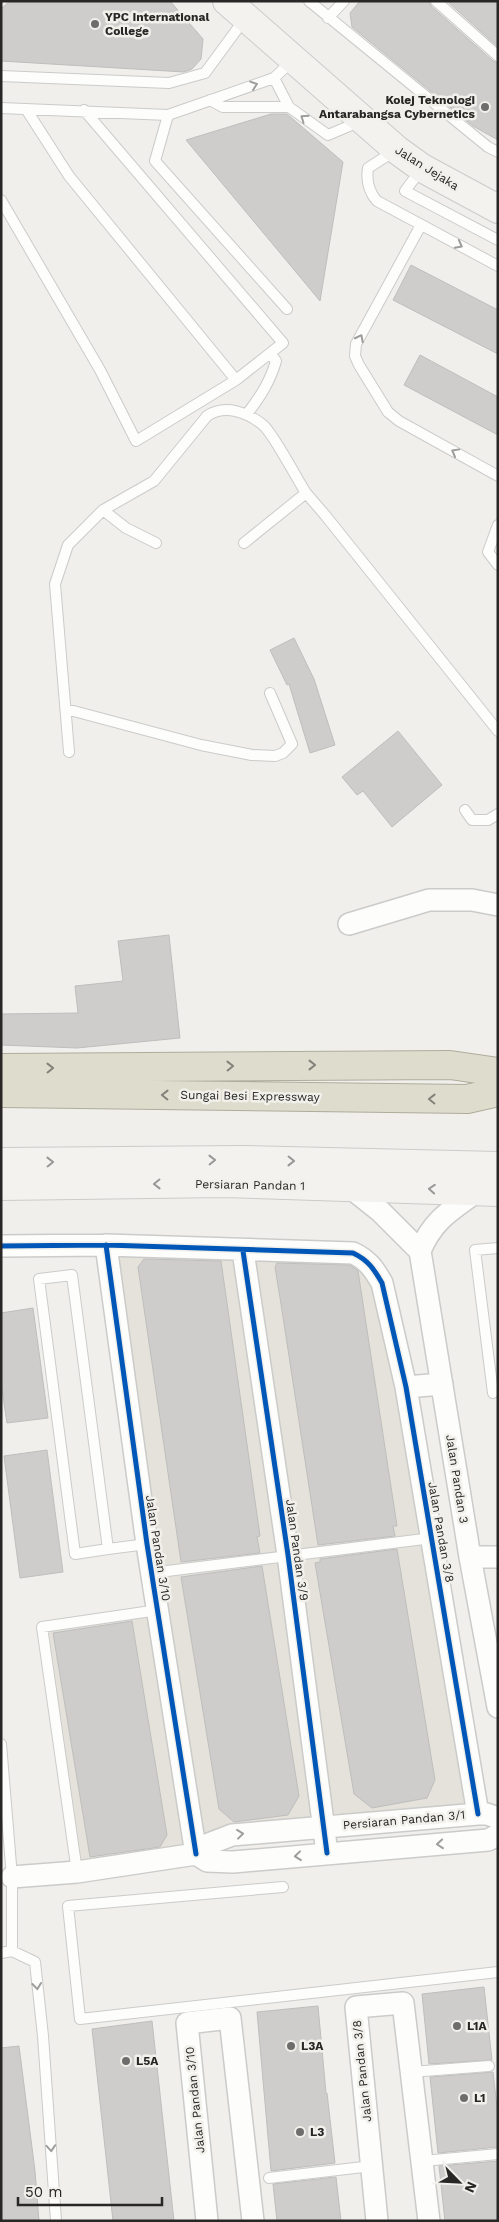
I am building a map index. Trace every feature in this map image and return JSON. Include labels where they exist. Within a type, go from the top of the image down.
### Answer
[{"type":"highway","points":[[450,1065],[498,1056]]},
{"type":"highway","points":[[1,1068],[450,1065],[498,1072]]},
{"type":"highway","name":"Sungai Besi Expressway","points":[[1,1092],[467,1100],[498,1092]]},
{"type":"highway","points":[[467,1100],[498,1109]]},
{"type":"street","name":"Jalan Jejaka","points":[[227,1],[247,21],[283,69],[362,120],[396,150],[422,168],[498,209]]},
{"type":"street","points":[[349,924],[429,900],[472,900],[498,905]]},
{"type":"street","name":"Persiaran Pandan 1","points":[[1,1162],[243,1160],[498,1166]]},
{"type":"street","name":"Persiaran Pandan 1","points":[[1,1186],[224,1183],[487,1192]]},
{"type":"street","points":[[351,1188],[380,1212],[420,1251],[426,1237],[438,1220],[487,1192]]},
{"type":"street","points":[[1,1246],[106,1246],[243,1251]]},
{"type":"street","name":"Jalan Pandan 3/10","points":[[106,1246],[151,1572],[196,1854]]},
{"type":"street","name":"Jalan Pandan 3/8","points":[[243,1251],[353,1253],[365,1259],[382,1283],[406,1387],[432,1538],[488,1816]]},
{"type":"street","name":"Jalan Pandan 3/9","points":[[243,1251],[288,1555],[327,1852]]},
{"type":"street","name":"Jalan Pandan 3","points":[[420,1251],[470,1557],[498,1707]]},
{"type":"street","points":[[406,1387],[442,1384]]},
{"type":"street","points":[[470,1557],[498,1557]]},
{"type":"street","name":"Persiaran Pandan 3/1","points":[[7,1877],[77,1872],[196,1854],[206,1845],[232,1835],[324,1826],[488,1816]]},
{"type":"street","name":"Persiaran Pandan 3/1","points":[[196,1854],[207,1861],[233,1862],[327,1852],[488,1840],[498,1834]]},
{"type":"street","name":"Jalan Pandan 3/8","points":[[377,2221],[356,2008],[403,2003],[429,2221]]},
{"type":"street","name":"Jalan Pandan 3/10","points":[[207,2221],[187,2023],[230,2018],[253,2221]]},
{"type":"lane","points":[[309,1],[488,147],[498,152]]},
{"type":"lane","points":[[328,18],[344,1]]},
{"type":"lane","points":[[436,1],[498,56]]},
{"type":"lane","points":[[1,76],[169,83],[204,73],[238,28],[247,21]]},
{"type":"lane","points":[[1,108],[168,115],[210,100],[283,69],[289,107]]},
{"type":"lane","points":[[210,100],[223,107],[289,107],[328,135],[362,120]]},
{"type":"lane","points":[[26,109],[69,176],[236,380]]},
{"type":"lane","points":[[1,200],[100,370],[136,441],[236,380],[283,343],[84,110]]},
{"type":"lane","points":[[168,115],[155,162],[287,309]]},
{"type":"lane","points":[[396,150],[368,168],[367,176],[370,193],[377,201],[498,266]]},
{"type":"lane","points":[[422,168],[405,191],[498,240]]},
{"type":"lane","points":[[421,225],[356,344],[355,356],[388,412],[399,421],[498,476]]},
{"type":"lane","points":[[247,414],[266,388],[273,370],[276,361],[270,353]]},
{"type":"lane","points":[[69,752],[55,584],[68,545],[103,510],[154,481],[207,416],[216,410],[230,409],[247,414],[265,426],[306,493],[498,731]]},
{"type":"lane","points":[[244,543],[306,493]]},
{"type":"lane","points":[[103,510],[126,528],[156,543]]},
{"type":"lane","points":[[498,525],[488,552],[498,565]]},
{"type":"lane","points":[[66,709],[201,745],[252,755],[275,756],[283,753],[292,744],[270,693]]},
{"type":"lane","points":[[465,810],[472,820],[488,820],[498,814]]},
{"type":"lane","points":[[493,1393],[476,1250],[498,1248]]},
{"type":"lane","points":[[108,1549],[72,1275],[39,1279],[75,1554],[147,1544]]},
{"type":"lane","points":[[487,1340],[498,1340]]},
{"type":"lane","points":[[151,1572],[432,1538]]},
{"type":"lane","points":[[77,1872],[42,1627],[158,1610]]},
{"type":"lane","points":[[1,1744],[12,1951]]},
{"type":"lane","points":[[283,1887],[68,1906],[80,2019],[498,1972]]},
{"type":"lane","points":[[1,1953],[12,1951],[35,1962],[43,2036],[56,2221]]},
{"type":"lane","points":[[411,2072],[489,2066]]},
{"type":"lane","points":[[423,2161],[498,2154]]},
{"type":"lane","points":[[269,2178],[372,2166]]},
{"type":"shaded area","points":[[114,1253],[353,1260],[370,1276],[401,1393],[470,1807],[81,1865],[47,1631],[163,1613]]},
{"type":"building","name":"YPC International College","points":[[10,1],[170,1],[203,39],[201,59],[192,69],[184,72],[1,61],[1,9]]},
{"type":"building","points":[[360,1],[429,1],[431,6],[493,61],[498,63],[498,140],[473,126],[352,27],[350,13]]},
{"type":"building","points":[[447,1],[498,1],[498,47]]},
{"type":"building","points":[[271,114],[287,114],[343,162],[320,301],[186,140]]},
{"type":"building","points":[[411,265],[498,310],[498,354],[393,300]]},
{"type":"building","points":[[420,355],[498,397],[498,435],[404,385]]},
{"type":"building","points":[[294,638],[314,679],[335,745],[310,753],[289,684],[287,685],[270,650]]},
{"type":"building","points":[[398,731],[442,785],[392,827],[363,791],[357,795],[342,777]]},
{"type":"building","points":[[169,935],[180,1038],[77,1048],[1,1045],[1,1014],[78,1013],[75,986],[123,981],[118,941]]},
{"type":"building","points":[[144,1259],[221,1261],[260,1536],[257,1537],[260,1553],[181,1562],[138,1267]]},
{"type":"building","points":[[277,1263],[350,1265],[358,1271],[397,1526],[393,1526],[395,1536],[318,1545],[275,1267]]},
{"type":"building","points":[[33,1308],[48,1418],[7,1423],[1,1383],[1,1313]]},
{"type":"building","points":[[47,1450],[63,1572],[20,1578],[4,1456]]},
{"type":"building","points":[[397,1549],[435,1780],[427,1798],[372,1808],[354,1794],[315,1563],[320,1562],[320,1559]]},
{"type":"building","points":[[262,1566],[299,1796],[288,1815],[234,1822],[219,1809],[181,1577]]},
{"type":"building","points":[[132,1621],[167,1835],[160,1847],[90,1857],[53,1633]]},
{"type":"building","name":"L1A","points":[[484,1987],[492,2060],[429,2064],[422,1994]]},
{"type":"building","points":[[318,2006],[335,2163],[271,2171],[257,2012]]},
{"type":"building","points":[[152,2021],[174,2221],[113,2221],[92,2029]]},
{"type":"building","points":[[19,2046],[35,2171],[39,2221],[1,2221],[1,2048]]},
{"type":"building","name":"L1","points":[[493,2072],[498,2117],[498,2147],[438,2153],[430,2077]]},
{"type":"building","points":[[498,2161],[498,2221],[445,2221],[439,2166]]},
{"type":"building","points":[[336,2177],[341,2221],[277,2221],[273,2184]]},
{"type":"cycle path","points":[[106,1245],[147,1544],[196,1854]]},
{"type":"cycle path","points":[[1,1246],[106,1245],[353,1253],[370,1265],[382,1283],[406,1387],[478,1814]]},
{"type":"cycle path","points":[[243,1251],[288,1555],[327,1853]]},
{"type":"place","name":"YPC International College","points":[[95,24]]},
{"type":"place","name":"Kolej Teknologi Antarabangsa Cybernetics","points":[[485,107]]},
{"type":"place","name":"L1A","points":[[457,2026]]},
{"type":"place","name":"L3A","points":[[291,2046]]},
{"type":"place","name":"L5A","points":[[126,2061]]},
{"type":"place","name":"L1","points":[[464,2098]]},
{"type":"place","name":"L3","points":[[300,2132]]}]
